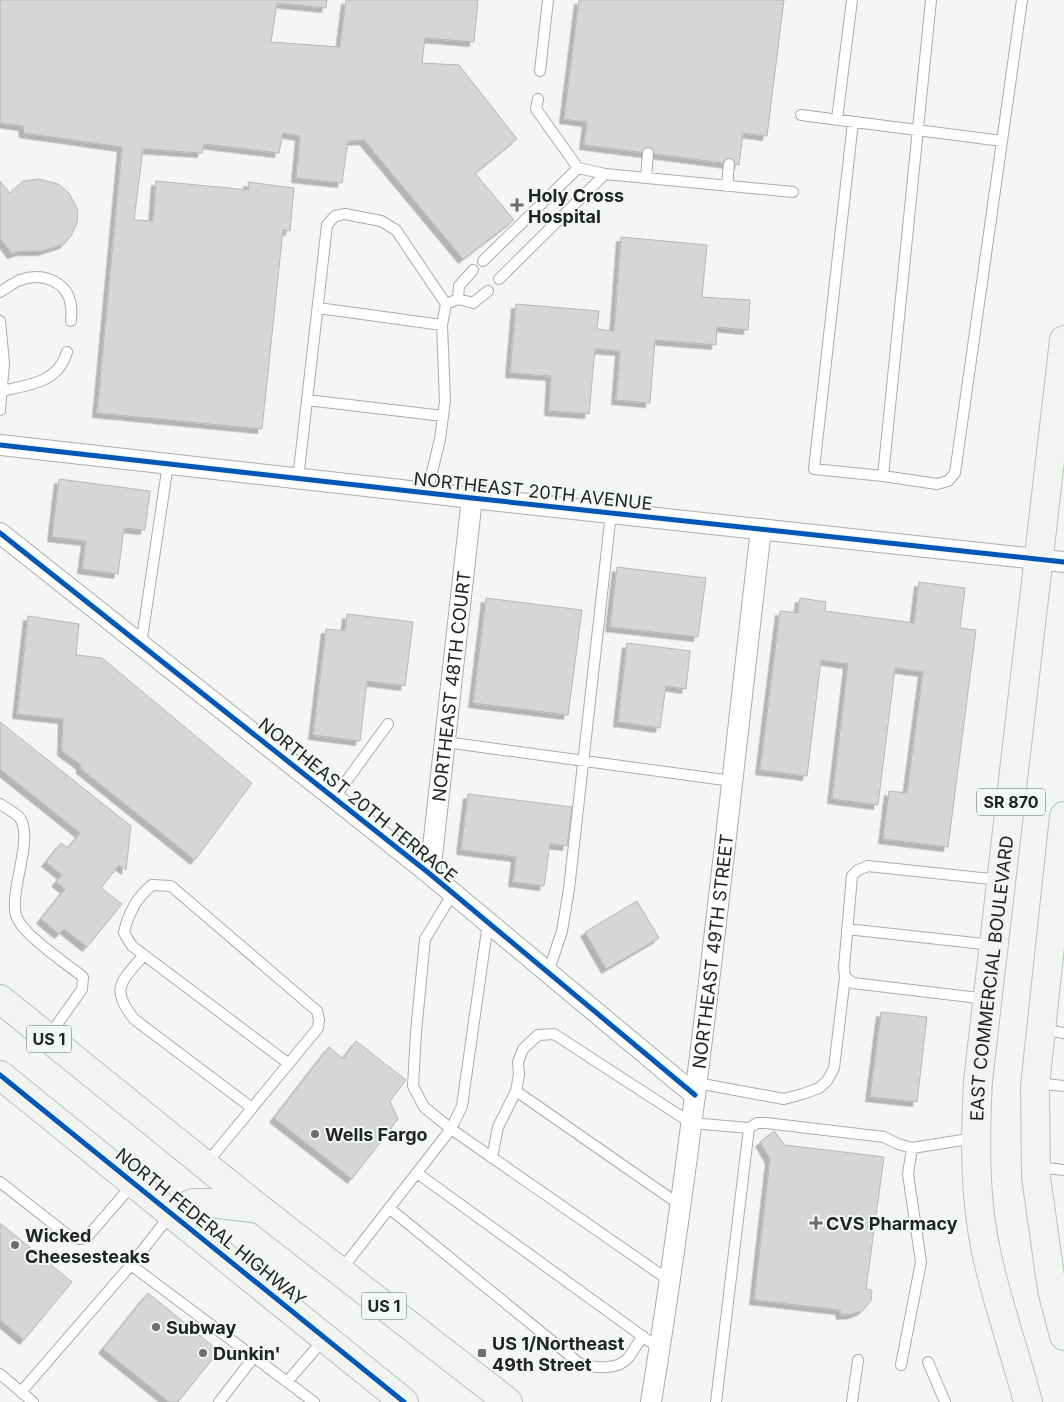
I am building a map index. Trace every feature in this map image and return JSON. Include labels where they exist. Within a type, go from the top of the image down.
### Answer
[{"type":"main road","name":"EAST COMMERCIAL BOULEVARD","points":[[1028,1402],[986,1254],[977,1194],[975,1138],[978,1081],[1002,880],[1052,560],[1064,340]]},
{"type":"main road","name":"SR 870","points":[[1064,816],[1052,1031],[1035,1082],[1036,1177],[1052,1266],[1052,1290],[1064,1336]]},
{"type":"main road","name":"US 1","points":[[5,1006],[48,1038],[261,1210],[508,1402]]},
{"type":"main road","name":"NORTH FEDERAL HIGHWAY","points":[[3,1083],[172,1213],[404,1402]]},
{"type":"main road","points":[[172,1213],[193,1204],[210,1202],[261,1210]]},
{"type":"street","name":"NORTHEAST 20TH AVENUE","points":[[0,445],[761,530],[1052,560]]},
{"type":"street","name":"NORTHEAST 48TH COURT","points":[[430,874],[472,498]]},
{"type":"street","name":"NORTHEAST 49TH STREET","points":[[652,1402],[692,1123],[761,530]]},
{"type":"street","name":"NORTHEAST 20TH TERRACE","points":[[0,533],[430,874],[548,973],[696,1089]]},
{"type":"lane","points":[[540,71],[548,0]]},
{"type":"lane","points":[[838,119],[852,0]]},
{"type":"lane","points":[[883,476],[932,0]]},
{"type":"lane","points":[[853,122],[814,469],[937,484],[948,481],[955,473],[1022,0]]},
{"type":"lane","points":[[538,99],[536,109],[578,168],[605,174],[793,192]]},
{"type":"lane","points":[[801,115],[1002,141]]},
{"type":"lane","points":[[646,178],[648,153]]},
{"type":"lane","points":[[726,186],[729,164]]},
{"type":"lane","points":[[483,261],[578,168]]},
{"type":"lane","points":[[499,279],[605,174]]},
{"type":"lane","points":[[298,479],[327,226],[335,216],[345,214],[381,221],[396,230],[446,304],[442,325],[446,401],[440,439],[427,493]]},
{"type":"lane","points":[[458,299],[459,286],[473,270]]},
{"type":"lane","points":[[0,292],[21,280],[37,277],[51,279],[64,288],[71,305],[71,321]]},
{"type":"lane","points":[[446,304],[458,299],[473,303],[488,291]]},
{"type":"lane","points":[[318,308],[442,325]]},
{"type":"lane","points":[[0,321],[4,363],[0,410]]},
{"type":"lane","points":[[1,391],[42,382],[55,373],[65,360],[67,352]]},
{"type":"lane","points":[[307,400],[444,416]]},
{"type":"lane","points":[[141,645],[168,464]]},
{"type":"lane","points":[[548,973],[562,931],[570,888],[611,513]]},
{"type":"lane","points":[[334,798],[388,724]]},
{"type":"lane","points":[[445,742],[732,781]]},
{"type":"lane","points":[[0,804],[19,818],[24,830],[15,902],[16,916],[28,934],[83,977],[82,989],[48,1038]]},
{"type":"lane","points":[[696,1089],[784,1099],[819,1088],[827,1081],[834,1068],[845,977],[844,967],[852,876],[858,870],[868,866],[1002,880]]},
{"type":"lane","points":[[205,1165],[289,1064],[318,1028],[317,1011],[171,886],[152,885],[144,891],[126,920],[124,933],[132,946],[289,1064]]},
{"type":"lane","points":[[453,893],[425,939],[416,1032],[414,1086],[424,1107],[451,1129],[670,1281]]},
{"type":"lane","points":[[340,1271],[451,1129],[462,1106],[488,923]]},
{"type":"lane","points":[[847,929],[994,945]]},
{"type":"lane","points":[[144,955],[122,982],[120,994],[123,1005],[134,1019],[252,1108]]},
{"type":"lane","points":[[845,977],[853,983],[988,999]]},
{"type":"lane","points":[[492,1158],[498,1127],[516,1091],[519,1075],[518,1062],[523,1049],[538,1035],[554,1034],[692,1123],[749,1128],[757,1123],[766,1123],[884,1137],[912,1148],[975,1138]]},
{"type":"lane","points":[[1035,1082],[1064,1086]]},
{"type":"lane","points":[[516,1091],[680,1205]]},
{"type":"lane","points":[[716,1402],[749,1128]]},
{"type":"lane","points":[[901,1365],[921,1262],[908,1174],[912,1148]]},
{"type":"lane","points":[[1036,1166],[1064,1170]]},
{"type":"lane","points":[[417,1172],[660,1349]]},
{"type":"lane","points":[[0,1182],[70,1237],[81,1239],[88,1236],[134,1183]]},
{"type":"lane","points":[[389,1208],[579,1363],[602,1368],[617,1364],[628,1359],[643,1336]]},
{"type":"lane","points":[[21,1392],[131,1265],[172,1213]]},
{"type":"lane","points":[[131,1265],[314,1402]]},
{"type":"lane","points":[[287,1382],[325,1338]]},
{"type":"lane","points":[[219,1402],[254,1357]]},
{"type":"lane","points":[[852,1402],[858,1360]]},
{"type":"lane","points":[[928,1362],[946,1402]]},
{"type":"lane","points":[[0,1374],[33,1402]]},
{"type":"building","points":[[0,0],[327,0],[326,8],[277,3],[271,42],[340,47],[346,0],[478,0],[474,42],[425,38],[422,63],[459,65],[517,139],[475,173],[514,220],[463,259],[364,140],[348,141],[342,183],[296,178],[300,136],[283,133],[279,153],[204,144],[202,153],[143,149],[134,220],[153,221],[156,181],[249,190],[248,182],[294,188],[290,231],[283,230],[262,429],[97,413],[122,147],[24,133],[23,126],[0,123]]},
{"type":"building","points":[[579,0],[784,0],[767,136],[743,133],[739,165],[584,145],[587,122],[564,119]]},
{"type":"building","points":[[39,179],[58,184],[69,193],[78,210],[77,223],[71,236],[64,244],[42,251],[21,251],[12,254],[0,238],[0,181],[10,193],[23,181]]},
{"type":"building","points":[[621,237],[707,245],[702,297],[750,300],[748,330],[717,327],[716,345],[655,340],[650,403],[616,400],[620,351],[595,349],[589,414],[549,411],[551,376],[510,373],[516,304],[599,311],[597,329],[614,331]]},
{"type":"building","points":[[59,479],[150,491],[145,530],[124,528],[118,574],[82,569],[86,541],[52,537]]},
{"type":"building","points":[[617,567],[706,578],[698,637],[610,627]]},
{"type":"building","points":[[919,582],[965,588],[960,628],[976,630],[948,847],[883,839],[889,791],[907,793],[923,672],[895,668],[878,805],[832,799],[848,664],[821,660],[807,776],[760,770],[780,611],[798,613],[800,598],[826,602],[825,611],[914,623]]},
{"type":"building","points":[[486,598],[582,610],[568,715],[473,703]]},
{"type":"building","points":[[347,614],[413,622],[405,686],[367,681],[360,741],[313,735],[326,629],[345,631]]},
{"type":"building","points":[[28,616],[79,624],[76,655],[102,658],[252,783],[195,860],[81,769],[81,765],[62,751],[63,719],[17,714]]},
{"type":"building","points":[[627,643],[690,651],[686,689],[666,686],[660,728],[618,722]]},
{"type":"building","points":[[0,722],[131,826],[126,870],[119,865],[101,888],[122,904],[87,947],[64,929],[59,934],[41,919],[65,889],[56,882],[62,875],[46,862],[61,843],[68,848],[80,833],[0,769]]},
{"type":"building","points":[[468,794],[572,807],[567,846],[550,844],[544,886],[513,882],[516,857],[461,850]]},
{"type":"building","points":[[637,901],[659,938],[606,969],[585,932]]},
{"type":"building","points":[[881,1012],[927,1017],[917,1102],[870,1097]]},
{"type":"building","points":[[356,1041],[406,1080],[390,1101],[398,1119],[352,1179],[274,1118],[329,1047],[343,1059]]},
{"type":"building","name":"CVS Pharmacy","points":[[774,1131],[785,1145],[884,1157],[866,1289],[872,1290],[871,1301],[863,1310],[853,1314],[841,1315],[840,1310],[754,1300],[770,1159],[760,1142]]},
{"type":"building","points":[[0,1223],[72,1282],[24,1340],[0,1320]]},
{"type":"building","points":[[148,1293],[219,1351],[178,1402],[169,1402],[103,1349]]},
{"type":"cycle path","points":[[0,445],[1064,562]]},
{"type":"cycle path","points":[[0,533],[430,874],[695,1095]]},
{"type":"cycle path","points":[[0,1075],[404,1402]]},
{"type":"place","name":"Holy Cross Hospital","points":[[517,205]]},
{"type":"place","name":"Wells Fargo","points":[[315,1134]]},
{"type":"place","name":"CVS Pharmacy","points":[[816,1223]]},
{"type":"place","name":"Wicked Cheesesteaks","points":[[15,1245]]},
{"type":"place","name":"Subway","points":[[156,1327]]},
{"type":"place","name":"Dunkin'","points":[[203,1353]]},
{"type":"place","name":"US 1/Northeast 49th Street","points":[[482,1353]]}]
